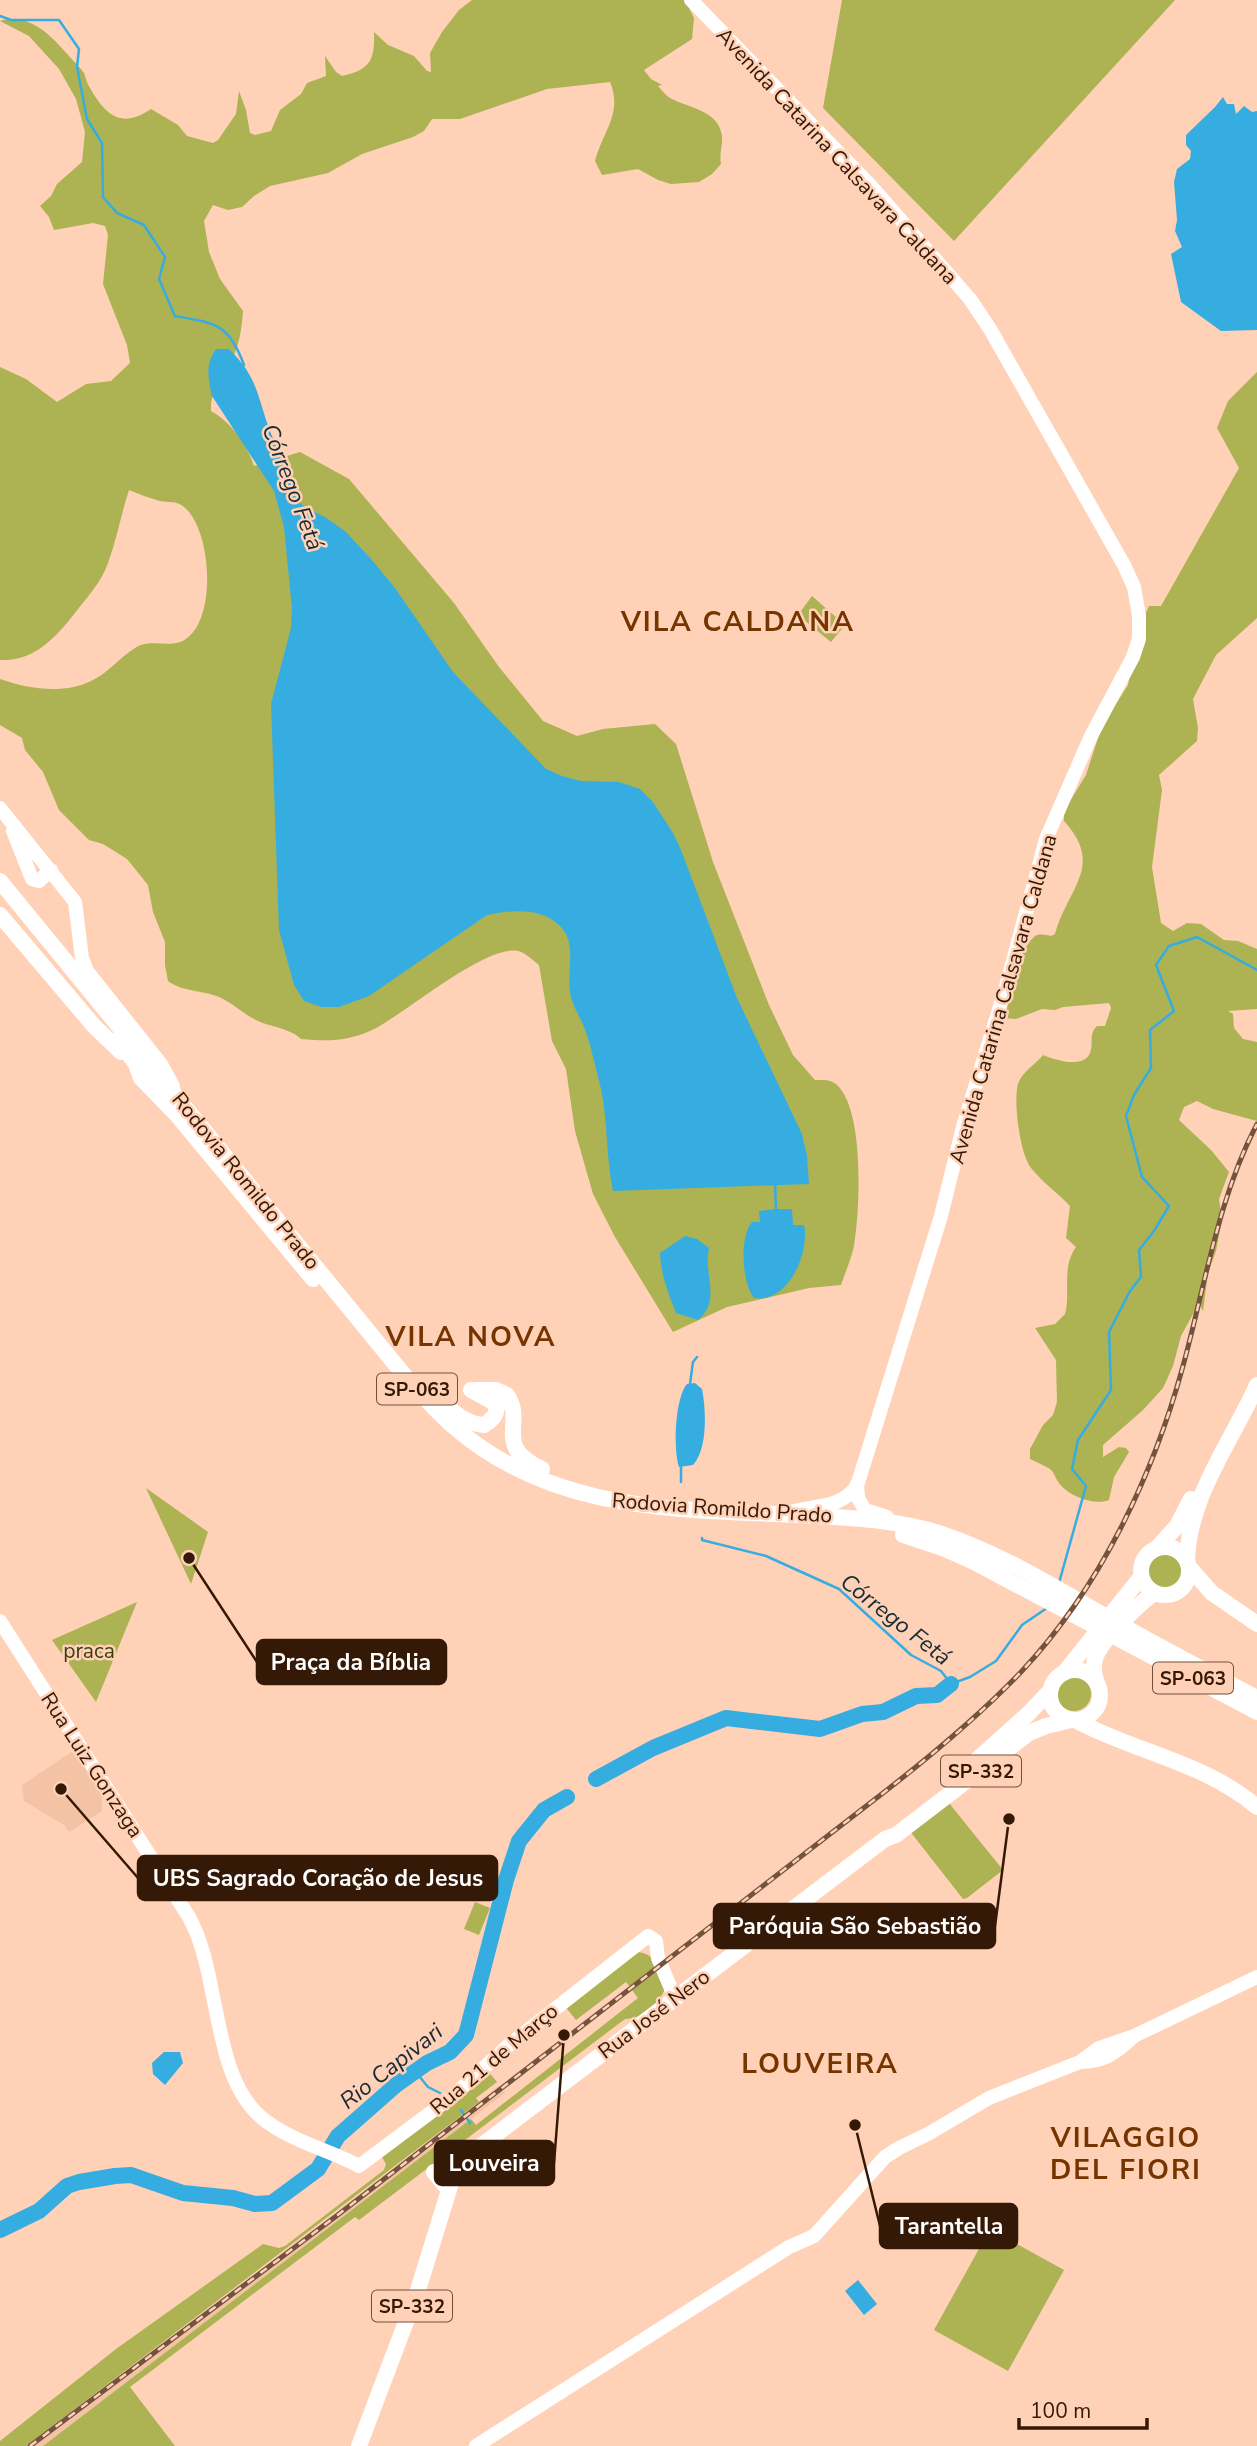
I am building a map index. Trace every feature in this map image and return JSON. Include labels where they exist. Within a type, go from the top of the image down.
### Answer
[{"type":"main road","name":"Rodovia Romildo Prado","points":[[0,881],[429,1403],[453,1426],[488,1452],[549,1483],[624,1503],[860,1519],[905,1525],[941,1534],[1025,1577],[1257,1712]]},
{"type":"main road","name":"Rodovia Romildo Prado","points":[[0,895],[113,1034],[135,1064],[141,1078],[176,1114],[421,1408],[467,1449],[494,1467],[548,1491],[615,1511],[883,1531],[1025,1577]]},
{"type":"main road","points":[[0,915],[141,1078]]},
{"type":"main road","points":[[354,1313],[381,1333],[419,1379],[458,1416],[484,1425],[493,1419],[496,1413],[495,1403],[471,1390],[502,1392],[512,1404],[515,1446],[525,1460],[554,1474],[607,1491],[624,1503]]},
{"type":"main road","name":"SP-332","points":[[891,1834],[980,1758],[1050,1691],[1055,1681],[1141,1577],[1144,1558],[1177,1526],[1214,1451],[1248,1406],[1257,1385]]},
{"type":"main road","name":"SP-332","points":[[1176,1593],[1187,1582],[1187,1541],[1193,1519],[1233,1429]]},
{"type":"main road","points":[[1157,1548],[1174,1549],[1212,1593],[1257,1624]]},
{"type":"main road","points":[[1141,1577],[1148,1589],[1154,1593],[1193,1593],[1232,1608]]},
{"type":"main road","points":[[1116,1739],[1102,1721],[1098,1704],[1100,1693],[1094,1670],[1096,1655],[1125,1618],[1154,1593]]},
{"type":"main road","name":"Rodovia Romildo Prado","points":[[1135,1640],[1257,1698]]},
{"type":"main road","points":[[1063,1673],[1081,1671],[1096,1682]]},
{"type":"main road","points":[[1050,1691],[1055,1710],[1062,1716],[1183,1764],[1250,1798],[1257,1807]]},
{"type":"main road","name":"SP-332","points":[[891,1834],[961,1787],[1029,1733],[1046,1726],[1089,1716],[1098,1704]]},
{"type":"main road","name":"Rua José Nero","points":[[448,2189],[457,2164],[891,1834]]},
{"type":"main road","points":[[434,2172],[448,2189]]},
{"type":"main road","name":"SP-332","points":[[359,2446],[418,2290],[448,2189]]},
{"type":"street","name":"Avenida Catarina Calsavara Caldana","points":[[691,0],[870,186],[981,314],[1124,565],[1134,587],[1139,616],[1139,639],[1133,657],[1091,736],[1046,839],[1005,990],[964,1123],[939,1223],[857,1484]]},
{"type":"street","points":[[4,813],[75,902],[82,958],[87,971],[161,1064],[184,1106]]},
{"type":"street","points":[[783,1514],[811,1506],[834,1504],[849,1495],[857,1484]]},
{"type":"street","points":[[857,1484],[859,1498],[865,1510],[957,1534],[990,1549],[1025,1577]]},
{"type":"street","name":"Rua Luiz Gonzaga","points":[[0,1621],[198,1933],[204,1949],[226,2050],[244,2097],[260,2116],[273,2126],[359,2166]]},
{"type":"street","name":"Rua 21 de Março","points":[[359,2166],[454,2095],[509,2045],[628,1951],[650,1949],[675,1998]]},
{"type":"street","points":[[476,2446],[789,2247],[814,2236],[891,2153],[989,2098],[1080,2062],[1099,2048],[1134,2036],[1257,1977]]},
{"type":"shaded area","points":[[73,1751],[102,1794],[102,1811],[69,1832],[64,1825],[24,1801],[22,1785]]},
{"type":"shaded area","points":[[499,2086],[505,2093],[43,2446],[26,2446],[328,2219]]},
{"type":"green space","points":[[472,0],[685,0],[694,18],[692,39],[644,70],[651,79],[662,85],[658,86],[668,97],[702,111],[715,120],[722,136],[721,164],[699,182],[671,184],[638,169],[602,175],[595,161],[613,113],[610,82],[547,89],[460,119],[432,119],[424,131],[413,137],[362,154],[328,173],[270,186],[242,207],[228,210],[213,205],[204,221],[209,252],[220,279],[243,311],[238,344],[215,389],[211,411],[237,434],[254,466],[300,452],[349,479],[454,603],[499,667],[543,721],[577,736],[603,729],[655,724],[676,744],[713,862],[769,1005],[793,1055],[815,1080],[834,1082],[845,1096],[856,1134],[859,1180],[854,1244],[841,1285],[809,1288],[727,1307],[673,1332],[615,1237],[593,1194],[575,1131],[566,1069],[552,1041],[539,965],[521,952],[507,951],[489,957],[446,981],[370,1031],[336,1040],[301,1039],[291,1032],[256,1020],[219,997],[174,985],[168,981],[165,942],[153,912],[148,885],[127,859],[103,844],[89,840],[59,810],[43,772],[25,750],[22,738],[0,725],[0,679],[35,688],[70,688],[99,677],[141,645],[174,644],[186,639],[196,628],[203,613],[207,574],[200,534],[193,518],[184,507],[129,490],[108,563],[93,590],[60,631],[43,646],[23,657],[0,660],[0,367],[26,379],[57,402],[86,384],[111,381],[130,363],[127,345],[103,284],[108,235],[105,226],[93,223],[54,230],[49,217],[40,206],[51,196],[57,184],[82,162],[85,132],[76,99],[59,69],[29,36],[0,21],[21,20],[47,34],[84,73],[96,98],[109,112],[123,119],[141,115],[151,109],[178,125],[187,136],[213,143],[236,114],[239,91],[250,133],[255,135],[271,131],[280,110],[301,94],[307,83],[326,76],[325,56],[342,76],[365,67],[374,49],[374,32],[388,45],[414,56],[431,72],[430,53],[459,10]]},
{"type":"green space","points":[[842,0],[1175,0],[954,241],[823,108]]},
{"type":"green space","points":[[1257,372],[1257,618],[1216,655],[1193,699],[1198,728],[1197,741],[1159,775],[1162,790],[1152,867],[1161,923],[1173,931],[1187,923],[1201,924],[1224,940],[1238,941],[1257,949],[1257,1009],[1228,1011],[1233,1014],[1234,1028],[1243,1039],[1257,1042],[1257,1121],[1213,1109],[1197,1101],[1184,1107],[1179,1120],[1211,1150],[1229,1172],[1219,1199],[1222,1220],[1216,1251],[1208,1273],[1203,1311],[1199,1303],[1181,1336],[1173,1366],[1163,1388],[1143,1410],[1103,1445],[1103,1457],[1119,1447],[1126,1448],[1129,1452],[1114,1477],[1109,1500],[1089,1501],[1063,1488],[1050,1469],[1030,1459],[1030,1449],[1043,1425],[1053,1415],[1057,1402],[1056,1360],[1035,1328],[1055,1324],[1065,1314],[1069,1263],[1076,1247],[1066,1238],[1070,1206],[1035,1173],[1027,1161],[1018,1127],[1016,1102],[1022,1076],[1043,1055],[1068,1062],[1087,1058],[1093,1033],[1097,1026],[1105,1026],[1111,1008],[1109,1003],[1063,1007],[1055,1010],[1042,1009],[1016,1019],[1003,1018],[1014,974],[1024,952],[1035,936],[1055,934],[1080,877],[1082,851],[1064,821],[1064,811],[1086,775],[1102,726],[1128,685],[1137,633],[1149,606],[1161,606],[1239,468],[1217,428],[1228,401]]},
{"type":"green space","points":[[812,596],[845,625],[831,642],[798,615]]},
{"type":"green space","points":[[146,1488],[208,1532],[191,1584]]},
{"type":"green space","points":[[1164,1553],[1177,1558],[1182,1571],[1177,1584],[1164,1589],[1151,1584],[1146,1571],[1151,1558]]},
{"type":"green space","name":"praca","points":[[137,1602],[96,1702],[52,1640]]},
{"type":"green space","points":[[1074,1677],[1086,1682],[1091,1694],[1086,1706],[1074,1711],[1062,1706],[1057,1694],[1062,1682]]},
{"type":"green space","points":[[949,1803],[1003,1870],[963,1899],[909,1830]]},
{"type":"green space","points":[[475,1902],[490,1908],[479,1935],[464,1929]]},
{"type":"green space","points":[[637,1952],[644,1953],[653,1960],[665,1989],[649,2010],[625,2019],[359,2220],[355,2217],[130,2387],[175,2446],[43,2446],[471,2119],[476,2125],[638,1998],[626,1982],[576,2020],[564,2005]]},
{"type":"green space","points":[[487,2070],[497,2082],[476,2098],[479,2102],[26,2446],[0,2446],[0,2441],[116,2349],[263,2244],[279,2248],[285,2246],[384,2170],[386,2164],[382,2157]]},
{"type":"green space","points":[[990,2229],[1064,2270],[1008,2371],[934,2330]]},
{"type":"water","points":[[1223,97],[1227,104],[1234,104],[1236,114],[1244,106],[1252,112],[1257,111],[1257,330],[1221,331],[1181,302],[1171,254],[1182,247],[1175,231],[1177,220],[1174,182],[1177,169],[1190,159],[1191,151],[1186,145],[1186,135]]},
{"type":"water","points":[[216,349],[229,349],[251,378],[296,498],[304,507],[325,517],[346,532],[371,559],[395,588],[453,672],[546,769],[581,781],[619,782],[640,789],[653,802],[681,850],[737,998],[802,1134],[809,1184],[613,1191],[601,1089],[586,1032],[571,997],[568,941],[559,925],[543,915],[515,911],[487,915],[369,996],[339,1007],[321,1007],[304,1001],[294,985],[279,930],[271,704],[291,628],[292,609],[284,527],[274,491],[212,396],[208,371]]},
{"type":"water","points":[[792,1209],[793,1225],[804,1225],[804,1249],[794,1274],[786,1285],[766,1298],[754,1298],[745,1271],[745,1238],[752,1222],[760,1222],[759,1211]]},
{"type":"water","points":[[685,1236],[697,1239],[709,1248],[709,1304],[698,1320],[676,1313],[662,1269],[660,1253]]},
{"type":"water","points":[[695,1383],[702,1389],[705,1418],[703,1439],[698,1458],[693,1465],[679,1467],[676,1437],[680,1400],[687,1384]]},
{"type":"water","points":[[164,2052],[180,2052],[183,2063],[165,2085],[153,2074],[152,2063]]},
{"type":"water","points":[[858,2280],[877,2304],[864,2315],[845,2291]]},
{"type":"waterway","name":"Córrego Fetá","points":[[0,16],[11,20],[59,20],[79,49],[77,67],[87,119],[102,143],[103,197],[117,213],[144,225],[165,257],[159,279],[175,316],[219,328],[233,341],[244,365]]},
{"type":"waterway","name":"Rio Capivari","points":[[1059,1583],[1086,1486],[1072,1469],[1078,1440],[1111,1390],[1109,1332],[1130,1291],[1141,1277],[1139,1250],[1169,1206],[1142,1177],[1126,1116],[1134,1095],[1151,1068],[1150,1030],[1174,1011],[1156,965],[1169,946],[1197,937],[1257,970]]},
{"type":"waterway","name":"Córrego Fetá","points":[[775,1184],[776,1209]]},
{"type":"waterway","name":"Córrego Fetá","points":[[690,1384],[693,1362],[697,1357]]},
{"type":"waterway","name":"Córrego Fetá","points":[[681,1463],[681,1482]]},
{"type":"waterway","name":"Córrego Fetá","points":[[702,1538],[766,1556],[839,1589],[911,1655],[941,1671],[951,1684],[970,1677],[996,1661],[1022,1625],[1047,1608]]},
{"type":"waterway","name":"Rio Capivari","points":[[596,1779],[653,1748],[726,1718],[820,1729],[862,1714],[883,1712],[916,1696],[937,1695],[951,1684]]},
{"type":"waterway","name":"Rio Capivari","points":[[0,2230],[39,2211],[67,2186],[79,2182],[131,2175],[183,2193],[233,2198],[255,2204],[272,2203],[318,2169],[338,2136],[396,2085],[427,2063],[450,2052],[466,2035],[506,1880],[519,1841],[544,1810],[567,1797]]},
{"type":"waterway","points":[[415,2071],[428,2087],[440,2093]]},
{"type":"waterway","points":[[461,2110],[470,2123]]},
{"type":"railway","points":[[30,2446],[339,2214],[893,1785],[968,1723],[1021,1672],[1049,1639],[1099,1567],[1139,1489],[1171,1407],[1222,1212],[1257,1124]]},
{"type":"place","name":"Praça da Bíblia","points":[[189,1558]]},
{"type":"place","name":"UBS Sagrado Coração de Jesus","points":[[61,1789]]},
{"type":"place","name":"Paróquia São Sebastião","points":[[1009,1819]]},
{"type":"place","name":"Louveira","points":[[564,2035]]},
{"type":"place","name":"Tarantella","points":[[855,2125]]},
{"type":"district","name":"VILA CALDANA","points":[[738,621]]},
{"type":"district","name":"VILA NOVA","points":[[471,1336]]},
{"type":"district","name":"LOUVEIRA","points":[[820,2063]]},
{"type":"district","name":"VILAGGIO DEL FIORI","points":[[1126,2153]]}]
